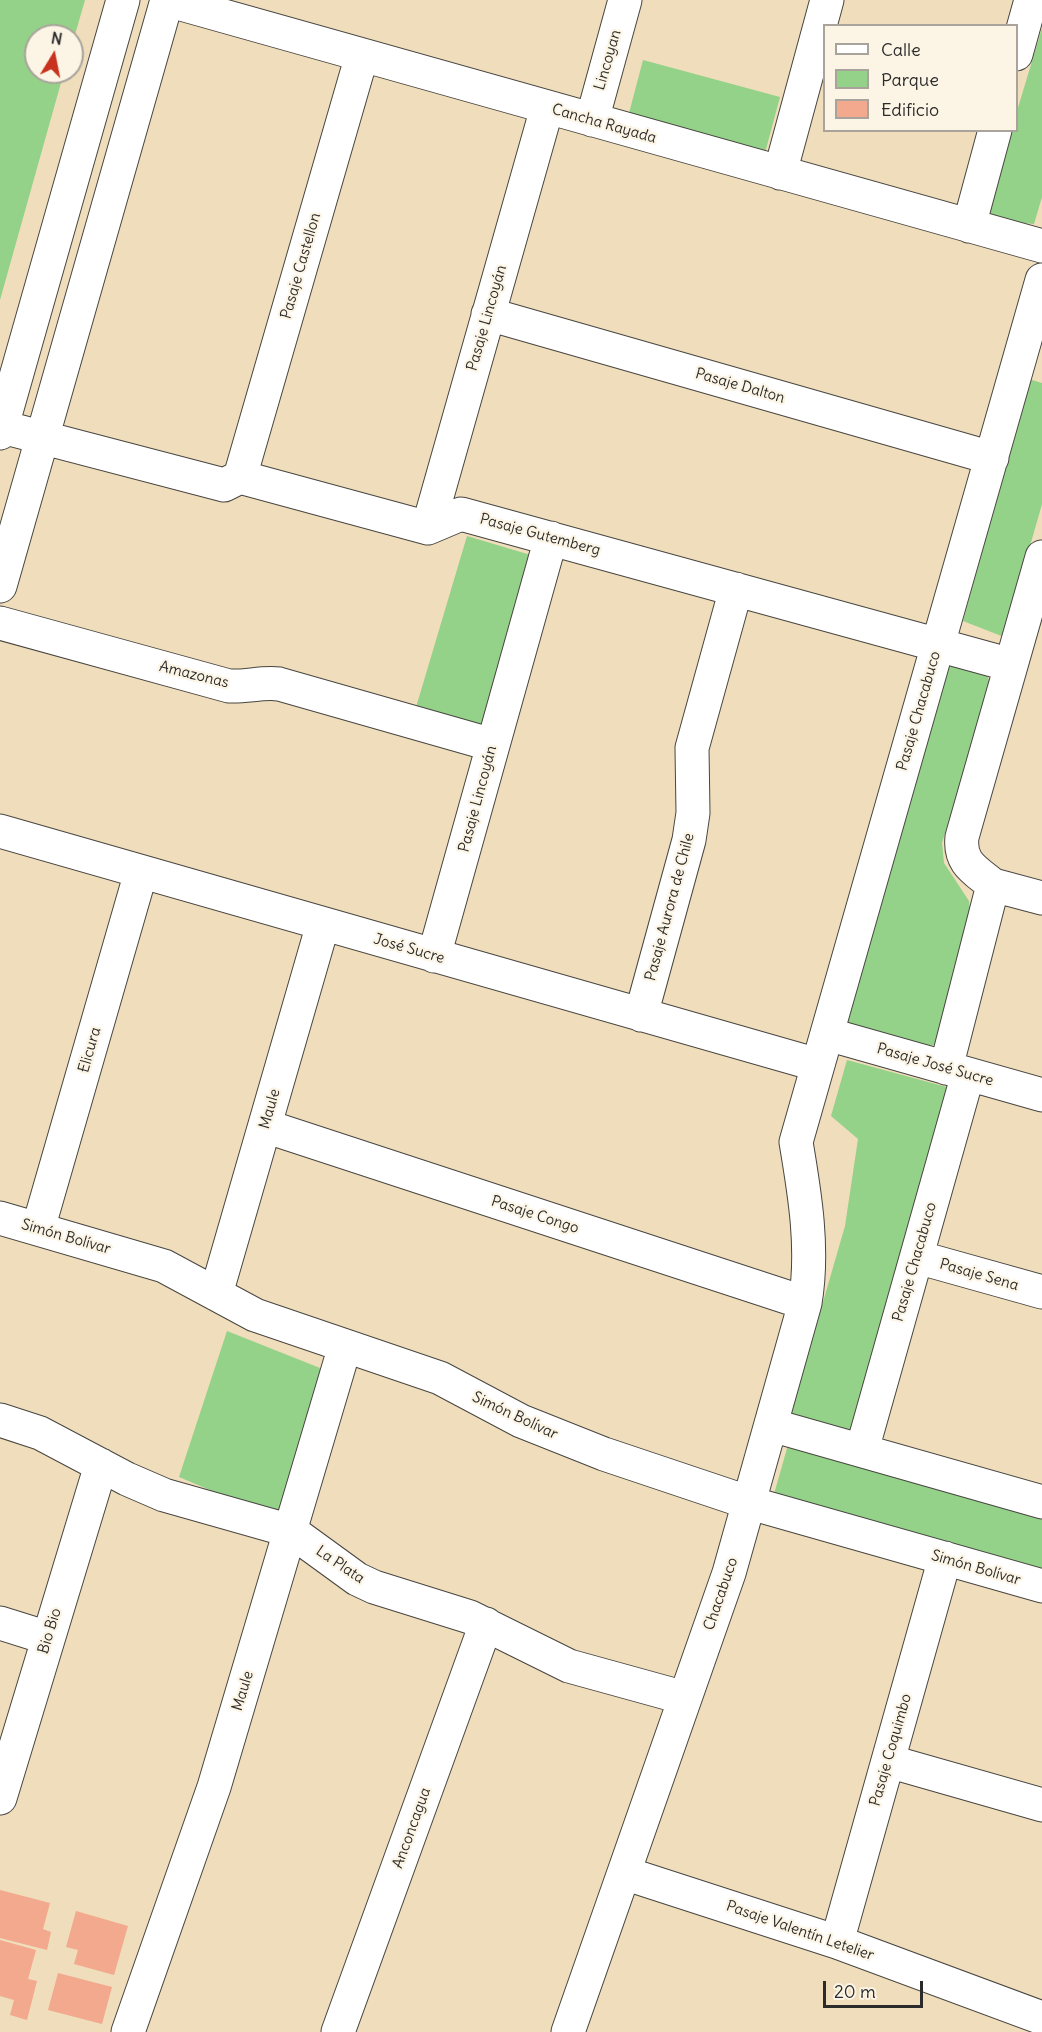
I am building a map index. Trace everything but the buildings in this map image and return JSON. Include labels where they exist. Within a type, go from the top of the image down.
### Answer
[{"type":"street","points":[[123,0],[1,430],[43,437],[224,486],[240,477],[428,528]]},
{"type":"street","points":[[0,586],[167,0]]},
{"type":"street","name":"Cancha Rayada","points":[[167,0],[1042,246]]},
{"type":"street","name":"Lincoyan","points":[[592,120],[625,0]]},
{"type":"street","points":[[780,173],[827,0]]},
{"type":"street","points":[[1018,50],[1031,0]]},
{"type":"street","name":"Pasaje Castellon","points":[[240,477],[362,55]]},
{"type":"street","name":"Pasaje Lincoyán","points":[[428,528],[547,108]]},
{"type":"street","points":[[969,226],[994,132]]},
{"type":"street","name":"Pasaje Chacabuco","points":[[796,1142],[1042,280]]},
{"type":"street","name":"Pasaje Dalton","points":[[488,314],[992,458]]},
{"type":"street","name":"Pasaje Gutemberg","points":[[428,528],[462,514],[1011,665]]},
{"type":"street","name":"Pasaje Lincoyán","points":[[434,956],[550,538]]},
{"type":"street","points":[[1042,557],[966,820],[961,848],[970,866],[993,885],[1042,898]]},
{"type":"street","name":"Pasaje Aurora de Chile","points":[[641,1015],[689,840],[693,813],[692,748],[736,589]]},
{"type":"street","name":"Amazonas","points":[[0,623],[229,686],[262,682],[279,684],[493,745]]},
{"type":"street","name":"José Sucre","points":[[0,831],[818,1065]]},
{"type":"street","name":"Elicura","points":[[38,1229],[141,872]]},
{"type":"street","name":"Pasaje Chacabuco","points":[[862,1450],[917,1257],[957,1071],[993,885]]},
{"type":"street","name":"Maule","points":[[216,1294],[323,924]]},
{"type":"street","name":"Pasaje José Sucre","points":[[827,1034],[1042,1095]]},
{"type":"street","name":"Pasaje Congo","points":[[265,1126],[805,1303]]},
{"type":"street","name":"Chacabuco","points":[[568,2032],[729,1573],[805,1303],[810,1274],[805,1195],[796,1142]]},
{"type":"street","name":"Simón Bolívar","points":[[0,1218],[164,1266],[255,1315],[440,1378],[521,1421],[584,1446],[750,1503],[1042,1586]]},
{"type":"street","name":"Pasaje Sena","points":[[917,1257],[1042,1292]]},
{"type":"street","name":"Maule","points":[[128,2032],[214,1787],[345,1346]]},
{"type":"street","name":"La Plata","points":[[0,1420],[40,1433],[127,1479],[164,1495],[291,1531],[357,1579],[394,1594],[471,1617],[569,1666],[686,1698]]},
{"type":"street","points":[[771,1425],[1042,1502]]},
{"type":"street","name":"Bio Bio","points":[[0,1798],[101,1465]]},
{"type":"street","name":"Pasaje Coquimbo","points":[[837,1942],[945,1558]]},
{"type":"street","points":[[0,1623],[48,1638]]},
{"type":"street","name":"Anconcagua","points":[[338,2032],[486,1624]]},
{"type":"street","points":[[888,1761],[1042,1805]]},
{"type":"street","name":"Pasaje Valentín Letelier","points":[[624,1873],[837,1942],[1042,2018]]},
{"type":"green space","points":[[0,0],[85,0],[78,24],[24,24],[24,84],[61,84],[0,300]]},
{"type":"green space","points":[[1042,28],[1042,197],[1034,224],[983,219],[1011,132],[1018,132],[1018,108]]},
{"type":"green space","points":[[643,60],[780,97],[765,153],[628,117]]},
{"type":"green space","points":[[1029,379],[1042,383],[1042,504],[1004,637],[963,621]]},
{"type":"green space","points":[[467,536],[534,556],[482,734],[414,714]]},
{"type":"green space","points":[[950,662],[987,675],[990,683],[942,843],[944,863],[969,901],[970,913],[936,1044],[922,1049],[846,1030],[842,1015]]},
{"type":"green space","points":[[847,1060],[954,1089],[854,1432],[790,1416],[845,1226],[858,1139],[831,1116]]},
{"type":"green space","points":[[227,1331],[325,1370],[283,1521],[179,1477]]},
{"type":"green space","points":[[788,1445],[1042,1518],[1042,1570],[774,1494]]}]
